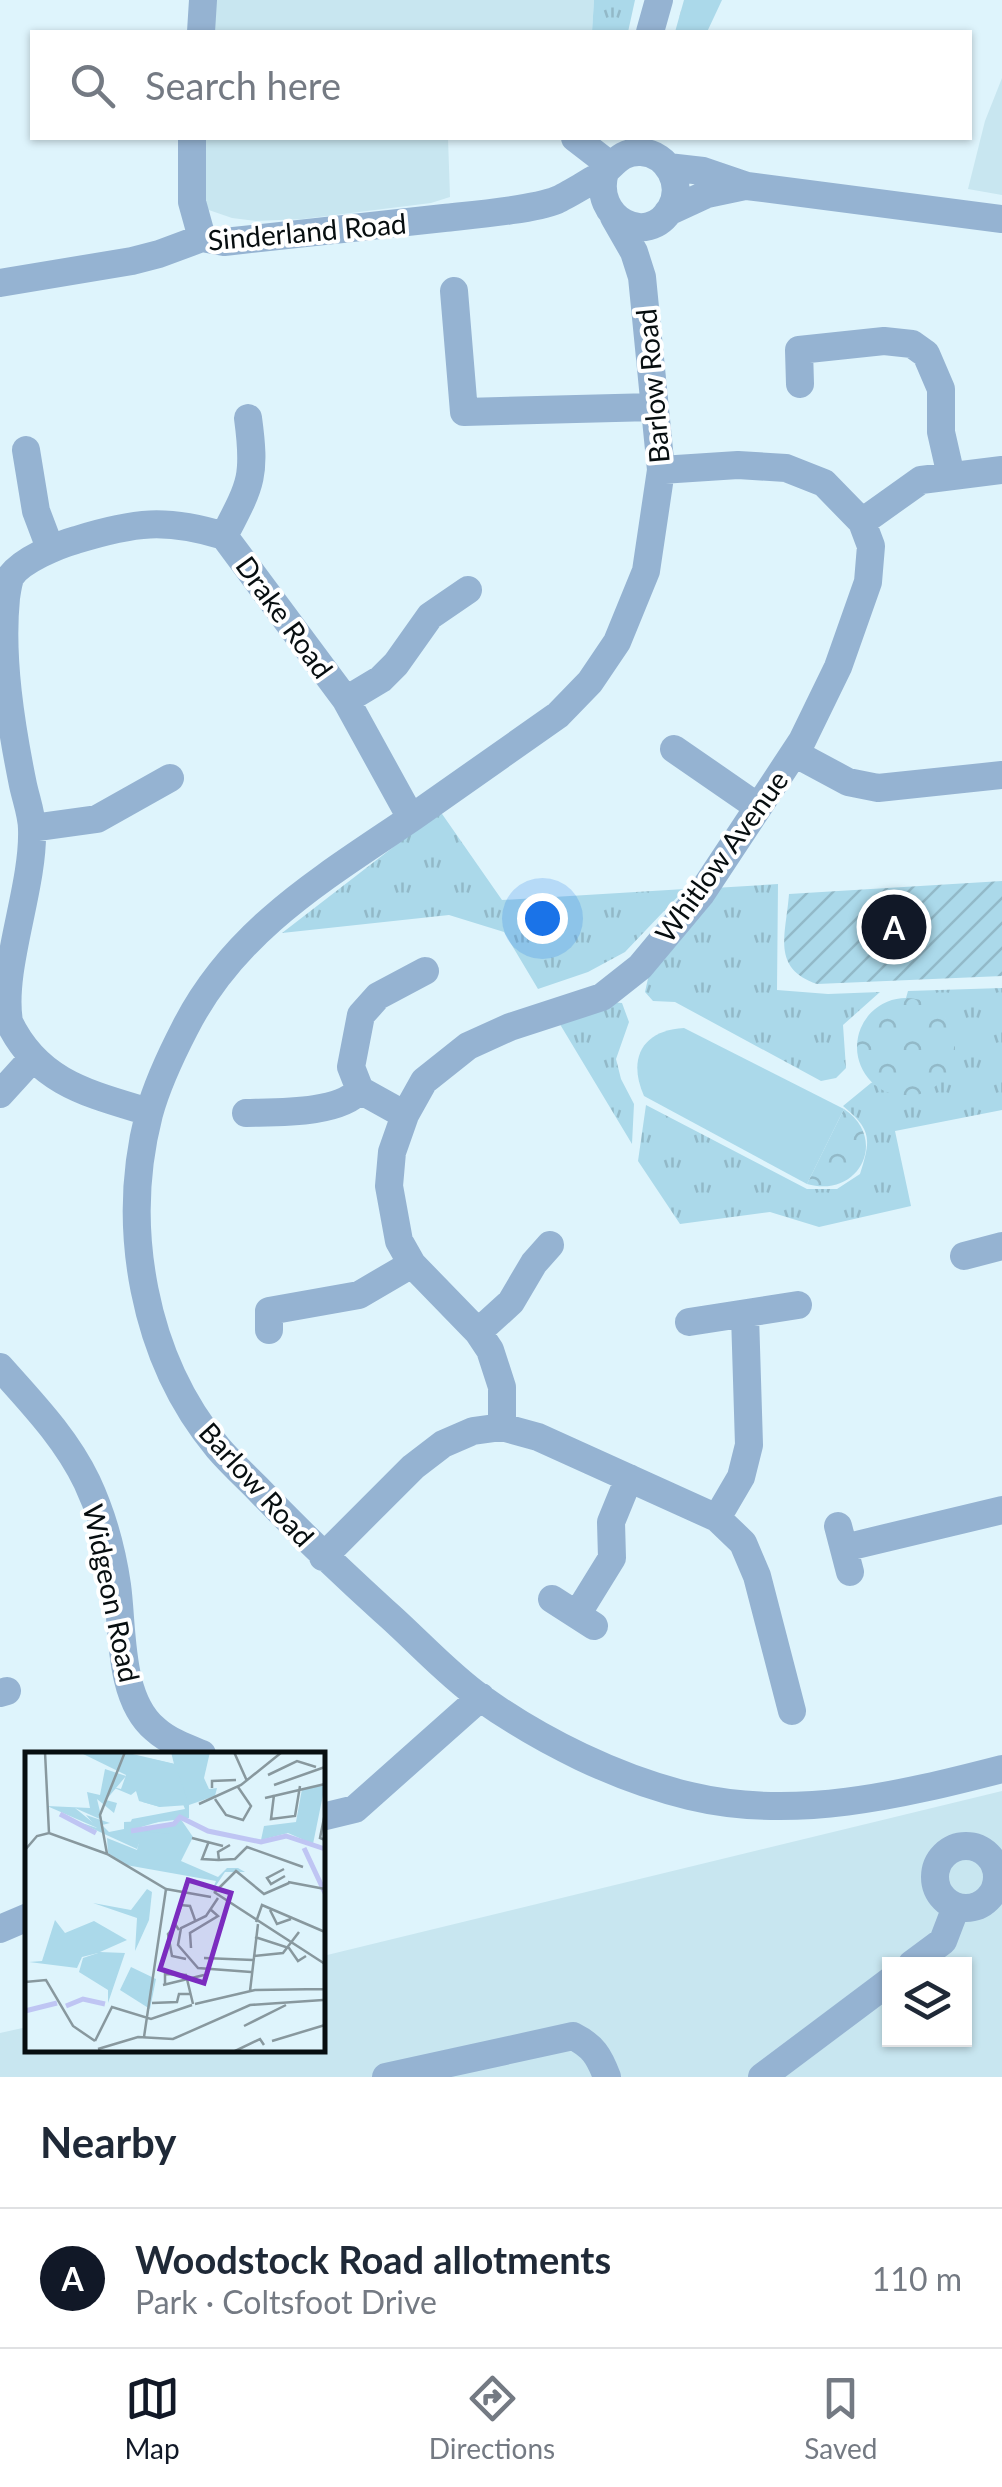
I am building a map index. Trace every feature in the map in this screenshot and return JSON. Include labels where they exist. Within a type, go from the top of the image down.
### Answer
[{"type":"street","points":[[200,30],[203,0]]},
{"type":"street","points":[[651,30],[659,0]]},
{"type":"street","points":[[192,140],[192,202],[202,238]]},
{"type":"street","points":[[580,140],[614,158],[602,194],[611,213]]},
{"type":"street","points":[[649,140],[675,182],[676,194],[666,214]]},
{"type":"street","name":"Sinderland Road","points":[[557,200],[614,158],[644,152],[666,164],[747,186],[1002,219]]},
{"type":"street","name":"Sinderland Road","points":[[0,282],[132,261],[202,238],[224,242],[434,219],[557,200],[611,213],[641,226],[707,194],[747,186]]},
{"type":"street","name":"Barlow Road","points":[[611,213],[634,252],[642,277],[661,470],[646,570],[617,642],[590,682],[558,715],[288,902],[260,926],[219,972],[186,1026],[149,1112],[140,1164],[137,1234],[142,1283],[175,1385],[217,1447],[323,1557],[480,1697],[575,1754],[652,1786],[697,1798],[795,1807],[902,1793],[1002,1769]]},
{"type":"street","name":"Barlow Road","points":[[642,277],[650,242],[666,214]]},
{"type":"street","points":[[454,291],[464,412],[654,407]]},
{"type":"street","points":[[800,384],[798,350],[884,341],[912,344],[926,354],[940,389],[941,432],[951,476]]},
{"type":"street","points":[[224,536],[246,494],[254,464],[248,418]]},
{"type":"street","points":[[26,450],[36,511],[50,548]]},
{"type":"street","points":[[661,470],[738,465],[786,468],[824,483],[862,522],[921,480],[1002,470]]},
{"type":"street","name":"Drake Road","points":[[149,1112],[77,1090],[31,1060],[6,1018],[2,976],[28,868],[32,828],[2,691],[0,618],[12,575],[50,548],[152,522],[194,527],[224,536],[346,700],[411,818]]},
{"type":"street","name":"Whitlow Avenue","points":[[502,1427],[498,1367],[478,1332],[412,1264],[399,1241],[389,1186],[392,1152],[405,1115],[424,1082],[468,1046],[510,1027],[602,998],[640,966],[700,894],[794,753],[838,667],[868,582],[871,546],[862,522]]},
{"type":"street","points":[[346,700],[381,679],[430,616],[468,590]]},
{"type":"street","points":[[674,749],[758,807]]},
{"type":"street","points":[[794,753],[848,782],[878,788],[1002,775]]},
{"type":"street","points":[[32,828],[97,819],[170,778]]},
{"type":"street","points":[[405,1115],[360,1090],[351,1066],[361,1016],[378,996],[426,971]]},
{"type":"street","points":[[0,1094],[31,1060]]},
{"type":"street","points":[[246,1114],[304,1110],[351,1100],[360,1090]]},
{"type":"street","points":[[478,1332],[511,1302],[550,1245]]},
{"type":"street","points":[[964,1256],[1002,1246]]},
{"type":"street","points":[[269,1330],[269,1311],[360,1295],[412,1264]]},
{"type":"street","points":[[689,1322],[798,1305]]},
{"type":"street","points":[[717,1518],[741,1477],[749,1445],[745,1315]]},
{"type":"street","name":"Widgeon Road","points":[[0,1367],[52,1425],[87,1482],[106,1534],[117,1586],[120,1639],[137,1703],[153,1728],[198,1752]]},
{"type":"street","points":[[323,1557],[412,1467],[443,1444],[474,1431],[502,1427],[538,1437],[717,1518],[742,1543],[758,1576],[792,1710]]},
{"type":"street","points":[[552,1599],[586,1619],[612,1558],[611,1522],[628,1478]]},
{"type":"street","points":[[844,1549],[1002,1510]]},
{"type":"street","points":[[325,1817],[356,1808],[480,1697]]},
{"type":"street","points":[[921,1957],[943,1941],[956,1907]]},
{"type":"street","points":[[0,1929],[25,1919]]},
{"type":"street","points":[[762,2077],[882,1987]]},
{"type":"street","points":[[386,2077],[573,2036],[588,2043],[599,2055],[607,2077]]},
{"type":"shaded area","points":[[214,0],[594,0],[592,30],[212,30]]},
{"type":"shaded area","points":[[1002,78],[1002,195],[968,189],[985,121]]},
{"type":"shaded area","points":[[206,140],[448,140],[450,197],[431,203],[256,221],[203,208]]},
{"type":"shaded area","points":[[1002,1791],[1002,2077],[0,2077],[0,2033],[25,2027],[25,2052],[325,2052],[325,1956]]},
{"type":"green space","points":[[594,0],[635,0],[628,30],[592,30]]},
{"type":"green space","points":[[684,0],[722,0],[708,30],[676,30]]},
{"type":"green space","points":[[440,811],[502,900],[685,889],[625,952],[588,972],[538,989],[504,932],[449,915],[282,933]]},
{"type":"green space","points":[[1002,881],[1002,976],[817,984],[802,977],[787,959],[784,936],[789,894]]},
{"type":"green space","points":[[778,884],[777,990],[828,994],[880,992],[843,1025],[846,1068],[836,1078],[821,1081],[675,1002],[653,1001],[645,992],[649,974],[714,888]]},
{"type":"green space","points":[[1002,988],[1002,1110],[895,1131],[911,1206],[819,1227],[770,1212],[680,1224],[638,1161],[646,1105],[807,1189],[837,1189],[860,1174],[867,1143],[864,1129],[843,1106],[871,1083],[954,1044],[945,1018],[932,1007],[906,998],[908,991]]},
{"type":"green space","points":[[906,998],[925,1002],[941,1012],[951,1028],[955,1047],[951,1066],[941,1082],[925,1092],[906,1096],[887,1092],[871,1082],[861,1066],[857,1047],[861,1028],[871,1012],[887,1002]]},
{"type":"green space","points":[[611,1002],[622,1003],[629,1022],[616,1059],[634,1104],[632,1144],[558,1021]]},
{"type":"green space","points":[[684,1028],[844,1109],[807,1184],[644,1096],[637,1070],[642,1048],[658,1034]]},
{"type":"green space","points":[[844,1109],[865,1135],[862,1163],[841,1183],[807,1184]]},
{"type":"place","name":"Woodstock Road allotments","points":[[894,927]]}]
